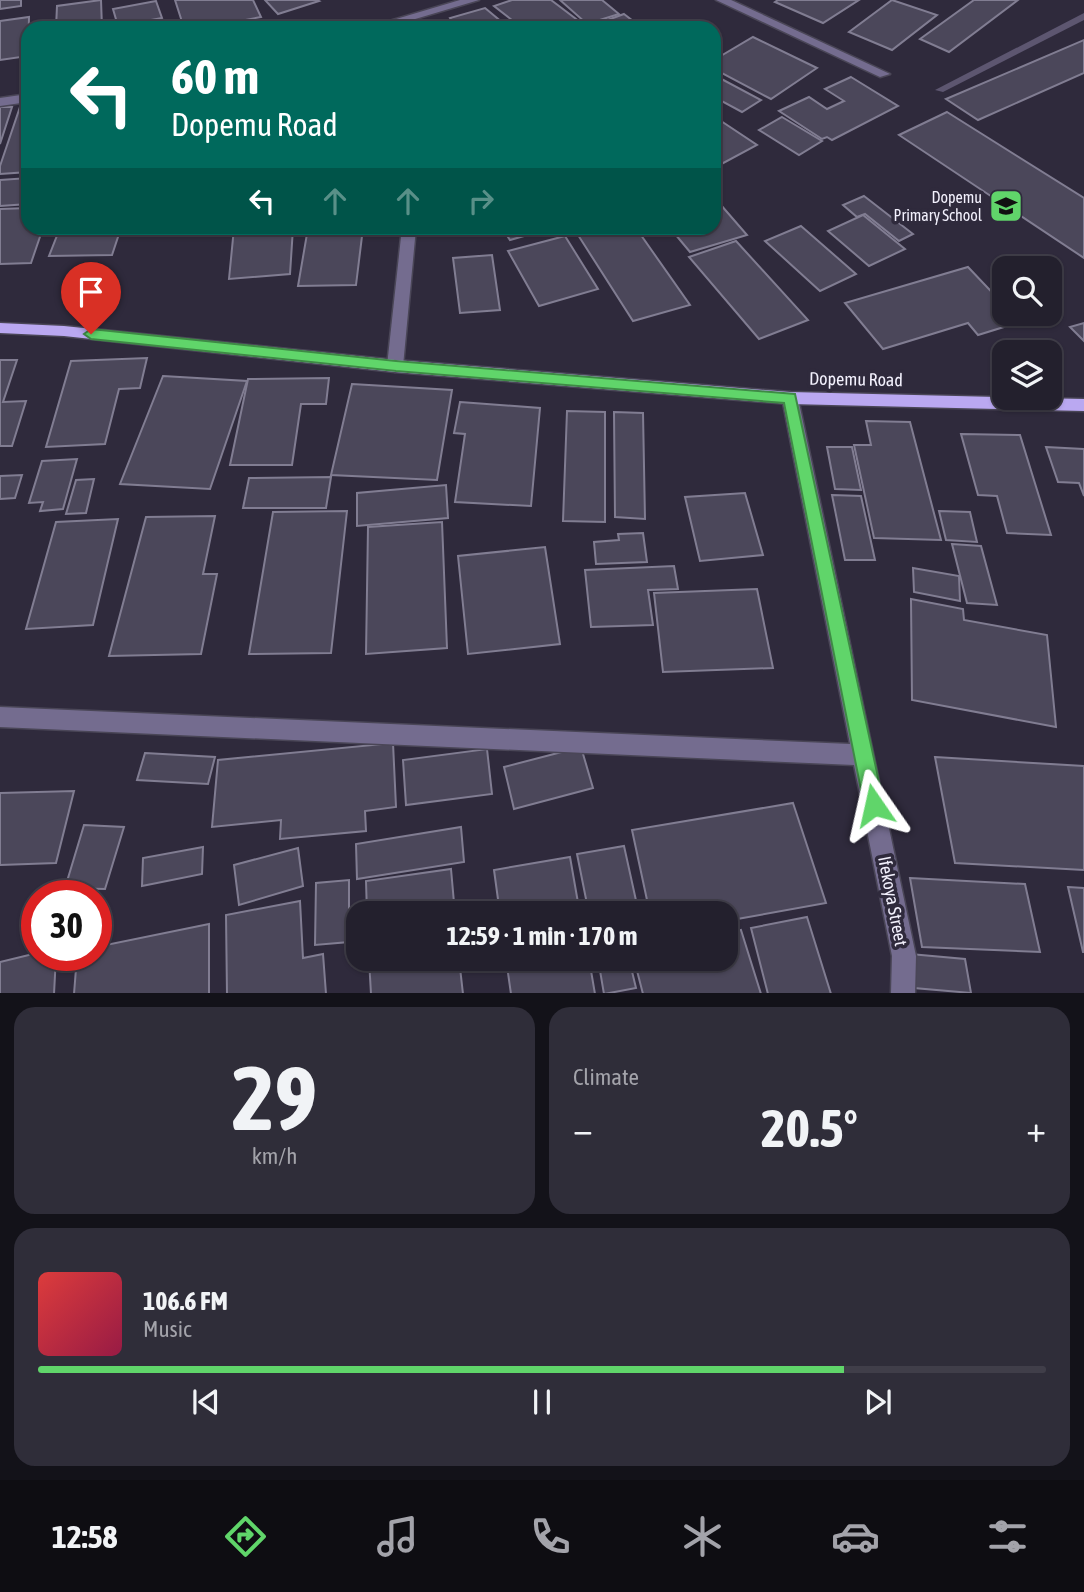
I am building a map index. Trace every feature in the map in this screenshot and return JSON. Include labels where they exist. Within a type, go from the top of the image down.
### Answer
[{"type":"main road","name":"Dopemu Road","points":[[0,328],[64,331],[396,366],[790,398],[1084,405]]},
{"type":"street","points":[[405,21],[473,0]]},
{"type":"street","points":[[722,0],[884,74]]},
{"type":"street","points":[[0,102],[21,99]]},
{"type":"street","points":[[396,366],[408,235]]},
{"type":"street","name":"Ifekoya Street","points":[[790,398],[904,956],[903,993]]},
{"type":"street","points":[[0,717],[864,755]]},
{"type":"building","points":[[0,0],[21,0],[21,6],[0,9]]},
{"type":"building","points":[[101,0],[102,21],[56,21],[57,6]]},
{"type":"building","points":[[175,0],[253,0],[261,17],[240,21],[182,21]]},
{"type":"building","points":[[265,0],[317,0],[319,1],[278,14]]},
{"type":"building","points":[[512,0],[551,0],[579,21],[513,21],[494,6]]},
{"type":"building","points":[[560,0],[602,0],[619,14],[597,21],[584,21]]},
{"type":"building","points":[[859,0],[823,23],[775,2]]},
{"type":"building","points":[[892,0],[937,15],[892,50],[849,32]]},
{"type":"building","points":[[974,0],[1018,0],[949,52],[920,39]]},
{"type":"building","points":[[156,1],[162,18],[117,21],[113,9]]},
{"type":"building","points":[[485,8],[501,21],[452,21],[450,18]]},
{"type":"building","points":[[624,14],[633,21],[605,21]]},
{"type":"building","points":[[29,17],[29,21],[21,21],[21,57],[0,60],[0,21]]},
{"type":"building","points":[[753,37],[817,68],[771,99],[721,73],[721,56]]},
{"type":"building","points":[[1084,40],[1084,73],[978,120],[946,99]]},
{"type":"building","points":[[851,77],[898,106],[832,140],[827,137],[822,139],[779,111],[809,97],[827,109],[844,101],[825,89]]},
{"type":"building","points":[[721,79],[761,100],[742,112],[721,101]]},
{"type":"building","points":[[0,107],[12,107],[0,144]]},
{"type":"building","points":[[20,107],[21,172],[0,174],[0,166]]},
{"type":"building","points":[[947,112],[1084,198],[1084,258],[899,135]]},
{"type":"building","points":[[782,117],[822,141],[799,155],[759,130]]},
{"type":"building","points":[[721,121],[757,145],[721,164]]},
{"type":"building","points":[[21,178],[21,204],[0,206],[0,180]]},
{"type":"building","points":[[864,196],[913,234],[899,241],[865,214],[857,217],[843,205]]},
{"type":"building","points":[[721,205],[747,235],[690,252],[676,235],[721,235]]},
{"type":"building","points":[[21,208],[21,235],[41,235],[31,263],[0,264],[0,209]]},
{"type":"building","points":[[863,215],[905,249],[869,266],[828,231]]},
{"type":"building","points":[[801,226],[856,274],[820,291],[765,241]]},
{"type":"building","points":[[57,235],[119,235],[112,255],[49,256]]},
{"type":"building","points":[[233,235],[293,235],[290,274],[229,279]]},
{"type":"building","points":[[307,235],[362,235],[356,285],[298,286]]},
{"type":"building","points":[[507,235],[528,235],[510,240]]},
{"type":"building","points":[[578,235],[641,235],[690,305],[633,321]]},
{"type":"building","points":[[565,236],[598,289],[539,306],[508,251]]},
{"type":"building","points":[[736,241],[808,320],[759,339],[689,257]]},
{"type":"building","points":[[492,255],[500,310],[460,313],[453,258]]},
{"type":"building","points":[[968,267],[992,292],[992,326],[1007,326],[978,335],[968,323],[883,349],[845,303]]},
{"type":"building","points":[[1084,323],[1084,341],[1070,327]]},
{"type":"building","points":[[147,358],[140,388],[119,389],[105,444],[46,447],[71,361]]},
{"type":"building","points":[[0,360],[17,360],[3,402],[26,401],[12,446],[0,446]]},
{"type":"building","points":[[163,376],[247,381],[210,489],[120,484]]},
{"type":"building","points":[[329,378],[326,404],[301,404],[292,465],[230,465],[248,379]]},
{"type":"building","points":[[352,384],[452,390],[437,480],[331,475]]},
{"type":"building","points":[[460,402],[540,408],[531,506],[455,502],[465,434],[454,433]]},
{"type":"building","points":[[567,411],[605,412],[605,522],[563,521]]},
{"type":"building","points":[[614,412],[643,413],[645,519],[615,517]]},
{"type":"building","points":[[866,421],[910,422],[941,540],[874,538],[854,445],[871,445]]},
{"type":"building","points":[[961,434],[1020,435],[1051,535],[1007,533],[997,496],[978,495]]},
{"type":"building","points":[[827,447],[852,447],[861,490],[835,489]]},
{"type":"building","points":[[1046,447],[1084,449],[1084,496],[1079,483],[1058,482]]},
{"type":"building","points":[[77,459],[63,509],[40,511],[43,502],[29,503],[42,461]]},
{"type":"building","points":[[22,475],[15,498],[0,499],[0,476]]},
{"type":"building","points":[[331,477],[326,508],[243,508],[249,478]]},
{"type":"building","points":[[94,479],[86,513],[66,514],[76,480]]},
{"type":"building","points":[[446,485],[448,518],[357,526],[357,493]]},
{"type":"building","points":[[745,493],[763,555],[700,561],[685,497]]},
{"type":"building","points":[[832,495],[861,496],[875,560],[845,560]]},
{"type":"building","points":[[347,511],[331,653],[249,654],[273,512]]},
{"type":"building","points":[[939,511],[970,512],[977,542],[946,540]]},
{"type":"building","points":[[215,516],[203,574],[217,574],[201,654],[109,656],[146,517]]},
{"type":"building","points":[[118,519],[93,625],[26,629],[56,522]]},
{"type":"building","points":[[442,522],[447,648],[366,654],[368,527]]},
{"type":"building","points":[[643,533],[647,562],[596,564],[594,542],[619,540],[618,534]]},
{"type":"building","points":[[952,544],[981,546],[997,605],[967,603]]},
{"type":"building","points":[[545,547],[560,644],[468,654],[458,556]]},
{"type":"building","points":[[674,566],[678,589],[648,590],[653,625],[591,627],[585,570]]},
{"type":"building","points":[[913,568],[959,576],[960,601],[914,592]]},
{"type":"building","points":[[757,589],[773,668],[663,672],[654,593]]},
{"type":"building","points":[[911,599],[963,609],[964,620],[1047,635],[1056,727],[912,700]]},
{"type":"building","points":[[393,743],[396,807],[365,811],[366,831],[280,839],[281,820],[212,827],[218,760]]},
{"type":"building","points":[[581,747],[593,788],[514,809],[504,767]]},
{"type":"building","points":[[487,749],[492,794],[406,805],[403,760]]},
{"type":"building","points":[[145,753],[215,757],[208,784],[137,780]]},
{"type":"building","points":[[935,757],[1084,766],[1084,870],[955,863]]},
{"type":"building","points":[[74,791],[56,863],[0,865],[0,793]]},
{"type":"building","points":[[793,803],[826,903],[738,919],[738,901],[647,901],[632,830]]},
{"type":"building","points":[[84,825],[124,827],[108,880],[67,880]]},
{"type":"building","points":[[461,827],[464,862],[357,879],[356,844]]},
{"type":"building","points":[[624,846],[636,901],[586,901],[577,854]]},
{"type":"building","points":[[203,847],[202,874],[142,886],[143,858]]},
{"type":"building","points":[[298,848],[303,886],[239,905],[234,865]]},
{"type":"building","points":[[570,857],[578,901],[498,901],[494,870]]},
{"type":"building","points":[[451,869],[454,901],[367,901],[366,881]]},
{"type":"building","points":[[910,878],[1025,884],[1040,952],[922,947]]},
{"type":"building","points":[[349,880],[346,942],[315,945],[316,883]]},
{"type":"building","points":[[1068,887],[1084,888],[1084,952],[1083,952]]},
{"type":"building","points":[[300,901],[303,958],[323,954],[326,993],[227,993],[226,915]]},
{"type":"building","points":[[807,917],[831,993],[768,993],[751,928]]},
{"type":"building","points":[[209,924],[209,993],[74,993],[76,971],[112,971],[112,944]]},
{"type":"building","points":[[741,930],[761,993],[643,993],[637,971],[738,971],[738,931]]},
{"type":"building","points":[[910,954],[965,959],[971,993],[914,988]]},
{"type":"building","points":[[21,957],[21,971],[55,971],[54,993],[0,993],[0,962]]},
{"type":"building","points":[[370,971],[460,971],[463,993],[371,993]]},
{"type":"building","points":[[508,971],[591,971],[595,993],[511,993]]},
{"type":"building","points":[[600,971],[632,971],[636,988],[604,993]]},
{"type":"waterway","points":[[940,90],[1084,16]]},
{"type":"place","name":"Dopemu Primary School","points":[[1006,206]]},
{"type":"route","points":[[91,334],[396,366],[790,398],[874,805]]}]
